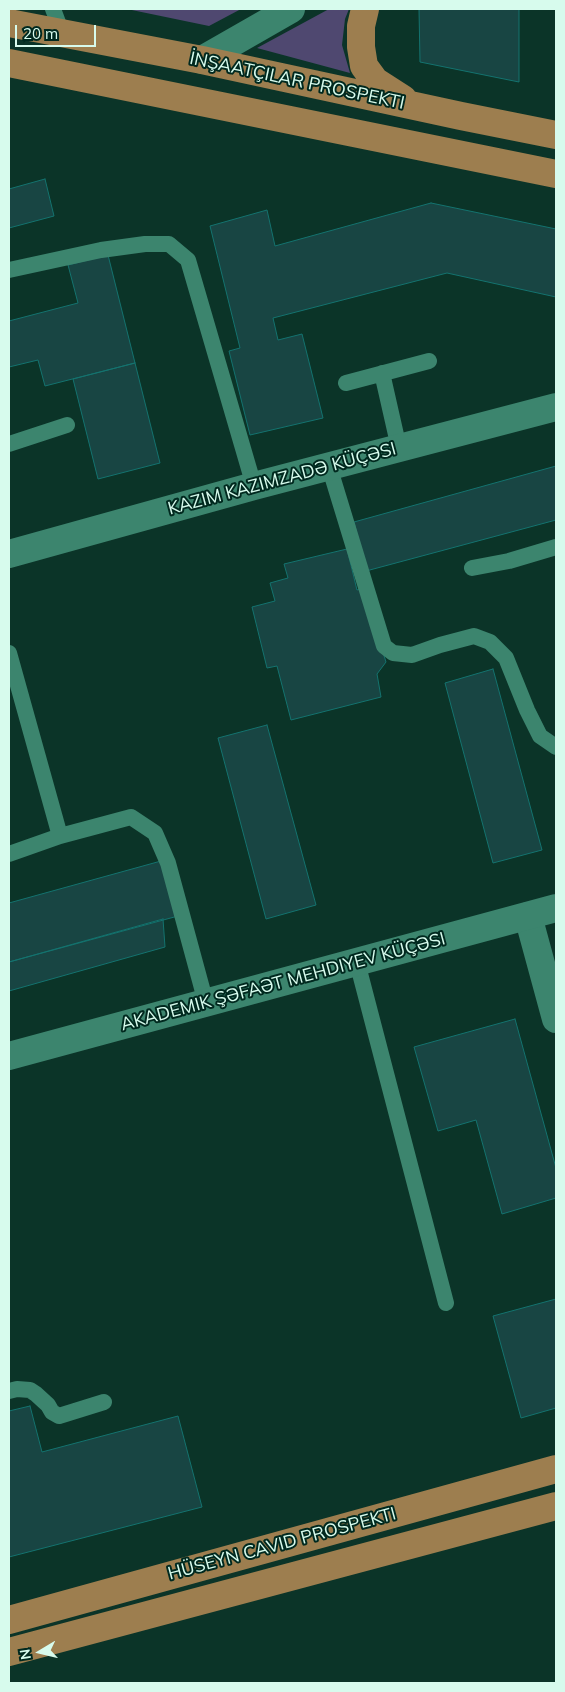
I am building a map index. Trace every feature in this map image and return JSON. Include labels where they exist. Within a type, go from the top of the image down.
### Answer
[{"type":"main road","points":[[365,9],[361,26],[361,47],[364,66],[375,81],[415,106]]},
{"type":"main road","points":[[9,23],[58,21],[202,60],[556,135]]},
{"type":"main road","points":[[9,63],[556,174]]},
{"type":"main road","name":"HÜSEYN CAVID PROSPEKTI","points":[[9,1620],[556,1469]]},
{"type":"main road","name":"HÜSEYN CAVID PROSPEKTI","points":[[9,1652],[556,1506]]},
{"type":"street","points":[[202,60],[290,9]]},
{"type":"street","points":[[9,554],[254,486],[556,407]]},
{"type":"street","name":"AKADEMIK ŞƏFAƏT MEHDIYEV KÜÇƏSI","points":[[9,1056],[556,908]]},
{"type":"street","points":[[528,916],[556,1019]]},
{"type":"lane","points":[[9,270],[101,250],[145,244],[169,244],[188,260],[254,486]]},
{"type":"lane","points":[[346,383],[429,362]]},
{"type":"lane","points":[[382,373],[399,448]]},
{"type":"lane","points":[[9,444],[67,425]]},
{"type":"lane","points":[[329,466],[384,646],[393,653],[412,655],[440,644],[474,636],[490,642],[506,658],[527,710],[540,736],[556,747]]},
{"type":"lane","points":[[472,568],[508,561],[556,547]]},
{"type":"lane","points":[[9,653],[60,836]]},
{"type":"lane","points":[[9,854],[60,836],[131,817],[155,833],[168,863],[206,1003]]},
{"type":"lane","points":[[357,962],[446,1302]]},
{"type":"lane","points":[[9,1391],[17,1389],[30,1390],[52,1412],[59,1416],[104,1402]]},
{"type":"shaded area","points":[[127,9],[241,9],[209,26]]},
{"type":"shaded area","points":[[329,9],[349,9],[345,19],[342,45],[350,73],[257,48]]},
{"type":"building","points":[[419,9],[519,9],[519,82],[420,62]]},
{"type":"building","points":[[45,179],[54,216],[9,228],[9,189]]},
{"type":"building","points":[[431,203],[556,229],[556,297],[447,273],[273,318],[278,340],[302,334],[323,418],[250,435],[229,351],[240,348],[210,226],[267,210],[275,246]]},
{"type":"building","points":[[108,255],[135,363],[45,386],[38,360],[9,367],[9,321],[78,303],[68,265]]},
{"type":"building","points":[[135,363],[160,463],[98,479],[73,379]]},
{"type":"building","points":[[556,466],[556,520],[366,571],[354,522]]},
{"type":"building","points":[[347,549],[357,590],[363,588],[386,662],[377,674],[381,697],[291,720],[277,666],[267,668],[252,607],[275,601],[270,583],[288,578],[284,564]]},
{"type":"building","points":[[493,669],[542,850],[493,863],[445,683]]},
{"type":"building","points":[[267,725],[316,905],[266,919],[218,738]]},
{"type":"building","points":[[161,861],[178,916],[9,962],[9,903]]},
{"type":"building","points":[[163,919],[165,947],[9,991],[9,962]]},
{"type":"building","points":[[515,1019],[556,1168],[556,1198],[502,1214],[476,1120],[438,1131],[414,1047]]},
{"type":"building","points":[[556,1299],[556,1408],[521,1418],[493,1316]]},
{"type":"building","points":[[30,1406],[42,1452],[178,1416],[202,1507],[9,1557],[9,1411]]}]
